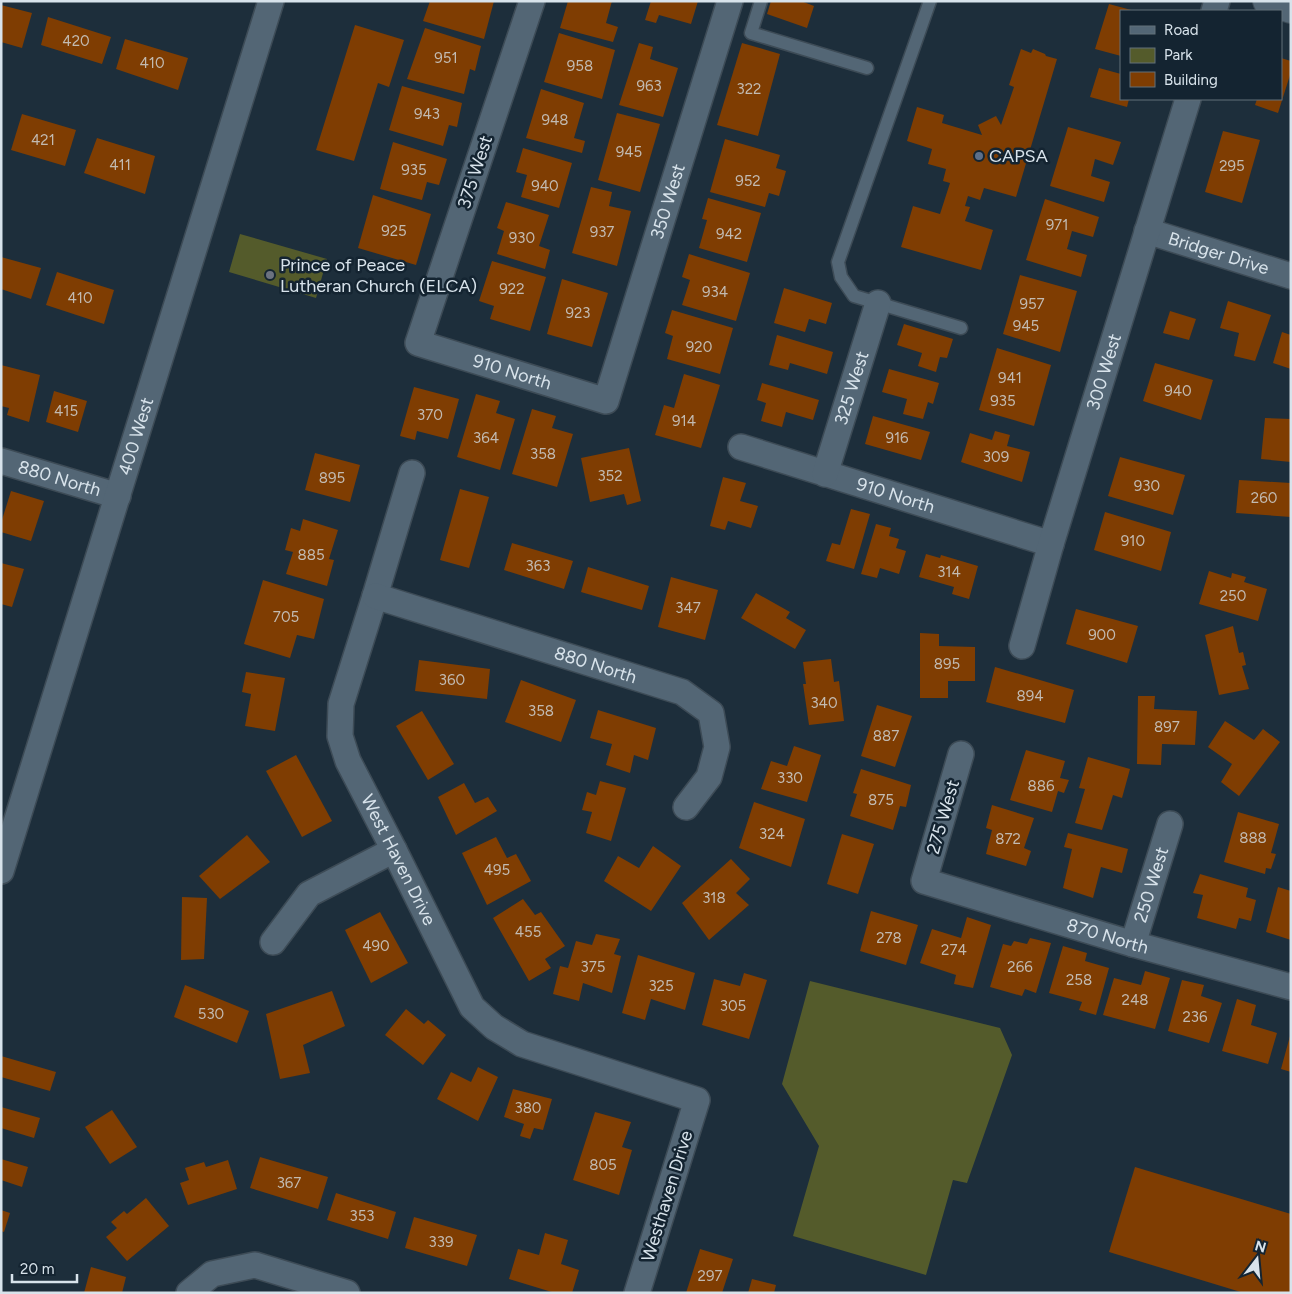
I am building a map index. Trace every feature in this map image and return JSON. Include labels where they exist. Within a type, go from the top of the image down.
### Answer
[{"type":"street","name":"400 West","points":[[1,871],[271,1]]},
{"type":"street","name":"375 West","points":[[418,343],[532,1]]},
{"type":"street","name":"350 West","points":[[606,401],[730,1]]},
{"type":"street","points":[[1267,1],[1291,9]]},
{"type":"street","name":"300 West","points":[[1022,646],[1188,100]]},
{"type":"street","name":"Bridger Drive","points":[[1147,230],[1291,276]]},
{"type":"street","name":"325 West","points":[[825,474],[878,303]]},
{"type":"street","name":"910 North","points":[[418,343],[606,401]]},
{"type":"street","name":"910 North","points":[[741,447],[1052,544]]},
{"type":"street","name":"880 North","points":[[1,460],[118,496]]},
{"type":"street","name":"West Haven Drive","points":[[412,473],[341,704],[340,736],[348,761],[472,1007],[494,1027],[522,1044],[697,1100]]},
{"type":"street","name":"880 North","points":[[375,596],[682,692],[711,713],[717,747],[710,778],[686,807]]},
{"type":"street","name":"275 West","points":[[924,881],[961,754]]},
{"type":"street","name":"250 West","points":[[1133,944],[1170,824]]},
{"type":"street","points":[[273,942],[309,894],[394,850]]},
{"type":"street","name":"870 North","points":[[924,881],[1133,944],[1291,987]]},
{"type":"street","name":"Westhaven Drive","points":[[637,1293],[697,1100]]},
{"type":"street","points":[[190,1293],[212,1274],[255,1265],[348,1293]]},
{"type":"lane","points":[[761,1],[751,33],[867,68]]},
{"type":"lane","points":[[930,1],[838,262],[841,277],[854,296],[961,328]]},
{"type":"green space","points":[[240,234],[327,259],[316,298],[229,272]]},
{"type":"green space","points":[[810,981],[1000,1028],[1012,1055],[967,1183],[953,1180],[926,1275],[793,1236],[819,1146],[782,1084]]},
{"type":"building","points":[[430,1],[494,1],[484,39],[423,21]]},
{"type":"building","points":[[568,1],[612,1],[606,23],[618,27],[613,42],[560,28]]},
{"type":"building","points":[[651,1],[698,1],[691,24],[659,15],[656,23],[645,20]]},
{"type":"building","points":[[771,1],[801,1],[814,6],[807,28],[767,14]]},
{"type":"building","points":[[1109,4],[1131,10],[1120,10],[1120,56],[1095,49]]},
{"type":"building","points":[[1,5],[32,13],[22,48],[1,42]]},
{"type":"building","points":[[48,17],[111,37],[102,64],[41,45]]},
{"type":"building","points":[[355,25],[404,40],[389,87],[378,83],[354,161],[316,150]]},
{"type":"building","points":[[425,28],[481,46],[475,71],[470,69],[464,94],[407,79]]},
{"type":"building","points":[[559,33],[615,50],[602,99],[544,82]]},
{"type":"building","points":[[125,39],[188,58],[178,90],[116,69]]},
{"type":"building","points":[[639,43],[653,47],[650,59],[678,68],[663,117],[619,105]]},
{"type":"building","points":[[742,43],[780,54],[758,136],[717,125]]},
{"type":"building","name":"CAPSA","points":[[1021,49],[1031,53],[1033,49],[1057,59],[1016,197],[984,188],[980,200],[968,196],[965,206],[970,207],[965,221],[993,230],[981,270],[901,247],[913,206],[940,214],[950,183],[943,181],[946,169],[928,164],[932,149],[907,141],[917,107],[944,115],[942,123],[982,135],[978,125],[996,116],[1001,125],[1014,87],[1009,85]]},
{"type":"building","points":[[1282,58],[1291,61],[1291,72],[1278,113],[1255,105],[1257,100],[1282,100]]},
{"type":"building","points":[[1099,68],[1120,74],[1120,100],[1129,100],[1127,107],[1090,97]]},
{"type":"building","points":[[402,86],[462,103],[457,127],[449,125],[443,146],[389,130]]},
{"type":"building","points":[[541,89],[584,103],[574,138],[585,141],[582,153],[526,138]]},
{"type":"building","points":[[617,113],[660,124],[640,192],[598,180]]},
{"type":"building","points":[[22,114],[76,130],[65,166],[11,150]]},
{"type":"building","points":[[1068,127],[1121,142],[1113,165],[1095,159],[1091,176],[1110,182],[1104,202],[1050,186]]},
{"type":"building","points":[[1223,131],[1260,140],[1242,203],[1205,192]]},
{"type":"building","points":[[97,138],[155,156],[145,194],[84,173]]},
{"type":"building","points":[[725,139],[780,155],[776,168],[786,171],[779,196],[769,193],[765,207],[710,192]]},
{"type":"building","points":[[393,142],[447,159],[439,185],[427,182],[422,200],[380,189]]},
{"type":"building","points":[[523,148],[572,163],[559,208],[521,197],[527,175],[516,172]]},
{"type":"building","points":[[591,187],[612,192],[609,206],[631,211],[617,266],[572,253]]},
{"type":"building","points":[[373,195],[431,214],[416,265],[358,248]]},
{"type":"building","points":[[708,198],[761,213],[747,262],[699,248],[707,220],[702,219]]},
{"type":"building","points":[[1045,199],[1099,217],[1093,237],[1072,231],[1067,249],[1087,255],[1081,277],[1026,260]]},
{"type":"building","points":[[506,202],[549,215],[539,246],[550,250],[545,269],[497,254],[504,231],[497,228]]},
{"type":"building","points":[[689,254],[750,273],[736,321],[682,305],[690,280],[682,277]]},
{"type":"building","points":[[1,257],[41,268],[31,299],[1,289]]},
{"type":"building","points":[[492,261],[546,277],[530,331],[490,319],[494,306],[479,301]]},
{"type":"building","points":[[57,272],[114,290],[104,324],[46,305]]},
{"type":"building","points":[[1020,275],[1077,291],[1060,352],[1003,334]]},
{"type":"building","points":[[562,279],[608,293],[592,347],[547,334]]},
{"type":"building","points":[[784,288],[832,303],[826,324],[809,319],[805,332],[774,323]]},
{"type":"building","points":[[1228,301],[1271,315],[1255,361],[1234,356],[1239,333],[1220,328]]},
{"type":"building","points":[[672,310],[733,328],[720,374],[667,359],[673,336],[665,333]]},
{"type":"building","points":[[1170,311],[1196,319],[1189,340],[1163,333]]},
{"type":"building","points":[[904,324],[953,339],[947,358],[940,357],[936,372],[918,366],[922,353],[897,345]]},
{"type":"building","points":[[1282,332],[1291,335],[1291,369],[1273,363]]},
{"type":"building","points":[[777,335],[833,352],[827,374],[790,363],[788,370],[769,365]]},
{"type":"building","points":[[997,348],[1051,365],[1034,426],[979,410]]},
{"type":"building","points":[[1155,363],[1213,380],[1201,420],[1143,401]]},
{"type":"building","points":[[1,365],[40,375],[29,422],[7,415],[9,408],[1,406]]},
{"type":"building","points":[[889,369],[939,383],[933,404],[928,402],[923,419],[903,414],[907,399],[882,392]]},
{"type":"building","points":[[684,374],[720,385],[701,448],[655,435],[664,405],[674,408]]},
{"type":"building","points":[[762,383],[819,400],[813,420],[786,412],[782,427],[761,421],[766,403],[757,400]]},
{"type":"building","points":[[414,387],[459,399],[448,439],[417,431],[415,440],[400,436]]},
{"type":"building","points":[[54,391],[87,401],[78,432],[46,422]]},
{"type":"building","points":[[476,394],[500,401],[496,413],[515,419],[500,470],[457,457]]},
{"type":"building","points":[[532,409],[556,416],[552,428],[573,434],[557,487],[512,474]]},
{"type":"building","points":[[873,416],[930,432],[921,460],[865,444]]},
{"type":"building","points":[[1265,418],[1291,419],[1291,462],[1261,459]]},
{"type":"building","points":[[995,431],[1010,435],[1007,446],[1030,452],[1022,482],[961,462],[970,433],[992,440]]},
{"type":"building","points":[[629,448],[641,501],[627,505],[624,494],[590,502],[581,458]]},
{"type":"building","points":[[315,453],[360,465],[350,502],[305,490]]},
{"type":"building","points":[[1120,457],[1185,475],[1173,515],[1108,496]]},
{"type":"building","points":[[723,477],[746,483],[740,501],[758,506],[751,528],[728,521],[725,530],[710,526]]},
{"type":"building","points":[[1239,480],[1291,483],[1291,517],[1236,513]]},
{"type":"building","points":[[460,489],[489,497],[469,568],[440,560]]},
{"type":"building","points":[[11,491],[44,501],[31,541],[1,532],[1,523]]},
{"type":"building","points":[[851,509],[870,514],[854,569],[826,561],[832,543],[840,545]]},
{"type":"building","points":[[1105,512],[1171,532],[1161,571],[1094,550]]},
{"type":"building","points":[[303,519],[338,530],[329,559],[334,560],[327,586],[286,574],[293,552],[285,550],[291,528],[300,531]]},
{"type":"building","points":[[876,524],[891,528],[889,536],[899,539],[896,548],[906,551],[899,574],[880,568],[877,578],[861,574]]},
{"type":"building","points":[[512,543],[573,561],[564,589],[504,570]]},
{"type":"building","points":[[926,554],[940,558],[941,555],[978,566],[969,599],[952,594],[954,587],[919,577]]},
{"type":"building","points":[[1,563],[24,569],[12,607],[1,604]]},
{"type":"building","points":[[588,567],[649,586],[642,610],[581,592]]},
{"type":"building","points":[[1209,571],[1231,578],[1232,573],[1246,577],[1244,582],[1267,589],[1258,621],[1199,604]]},
{"type":"building","points":[[671,577],[718,590],[705,640],[658,627]]},
{"type":"building","points":[[263,580],[324,599],[314,639],[297,635],[290,658],[244,644]]},
{"type":"building","points":[[756,593],[790,612],[786,618],[806,630],[795,649],[741,618]]},
{"type":"building","points":[[1076,609],[1138,626],[1127,663],[1066,644]]},
{"type":"building","points":[[1233,626],[1239,653],[1243,652],[1246,665],[1242,666],[1249,689],[1219,695],[1205,635]]},
{"type":"building","points":[[920,633],[939,634],[939,646],[975,647],[975,681],[948,681],[948,698],[920,698]]},
{"type":"building","points":[[831,659],[834,682],[839,681],[844,721],[809,725],[803,684],[806,684],[803,662]]},
{"type":"building","points":[[419,660],[490,669],[487,699],[415,691]]},
{"type":"building","points":[[995,667],[1074,690],[1065,723],[986,702]]},
{"type":"building","points":[[246,672],[285,678],[275,731],[245,726],[251,694],[242,692]]},
{"type":"building","points":[[521,680],[576,700],[561,742],[505,722]]},
{"type":"building","points":[[1138,696],[1155,696],[1154,709],[1197,711],[1195,745],[1162,744],[1161,765],[1137,764]]},
{"type":"building","points":[[877,705],[912,716],[895,767],[861,756]]},
{"type":"building","points":[[598,710],[656,728],[648,760],[634,755],[630,773],[606,765],[612,744],[590,738]]},
{"type":"building","points":[[422,711],[454,764],[428,780],[396,726]]},
{"type":"building","points":[[1225,721],[1254,740],[1263,729],[1280,742],[1239,796],[1221,782],[1232,764],[1208,747]]},
{"type":"building","points":[[794,746],[821,755],[807,802],[761,789],[771,761],[787,766]]},
{"type":"building","points":[[1026,750],[1065,761],[1060,778],[1069,780],[1064,793],[1058,791],[1052,812],[1010,800]]},
{"type":"building","points":[[296,755],[332,821],[302,837],[266,771]]},
{"type":"building","points":[[1088,757],[1130,769],[1122,798],[1113,795],[1102,830],[1075,823],[1085,789],[1079,788]]},
{"type":"building","points":[[861,769],[911,785],[906,807],[900,806],[893,830],[850,816],[857,794],[853,793]]},
{"type":"building","points":[[600,781],[626,788],[611,841],[586,833],[592,812],[582,810],[587,792],[596,795]]},
{"type":"building","points":[[464,783],[475,803],[488,797],[497,811],[456,835],[438,797]]},
{"type":"building","points":[[754,802],[805,819],[791,867],[739,848]]},
{"type":"building","points":[[992,805],[1034,818],[1024,848],[1031,851],[1026,866],[986,854],[992,830],[986,828]]},
{"type":"building","points":[[1238,812],[1279,824],[1271,853],[1276,854],[1271,869],[1266,868],[1265,874],[1224,862]]},
{"type":"building","points":[[1068,833],[1128,849],[1122,873],[1101,867],[1093,898],[1063,888],[1072,849],[1064,847]]},
{"type":"building","points":[[842,834],[874,844],[858,894],[827,884]]},
{"type":"building","points":[[247,835],[270,862],[220,899],[199,876]]},
{"type":"building","points":[[496,837],[507,858],[516,854],[531,881],[487,905],[462,853]]},
{"type":"building","points":[[653,846],[681,866],[651,911],[604,881],[618,856],[639,868]]},
{"type":"building","points":[[731,859],[750,879],[736,893],[749,905],[709,940],[682,903]]},
{"type":"building","points":[[1200,874],[1248,888],[1246,897],[1256,900],[1251,921],[1239,918],[1236,929],[1197,918],[1203,895],[1193,893]]},
{"type":"building","points":[[1278,887],[1291,891],[1291,940],[1266,932]]},
{"type":"building","points":[[182,897],[207,898],[204,959],[181,960]]},
{"type":"building","points":[[523,899],[535,915],[541,912],[565,946],[545,959],[551,968],[529,981],[493,918]]},
{"type":"building","points":[[871,911],[918,925],[906,965],[860,951]]},
{"type":"building","points":[[380,912],[408,963],[371,983],[345,930]]},
{"type":"building","points":[[967,917],[991,925],[973,988],[954,984],[956,975],[920,963],[932,929],[961,938]]},
{"type":"building","points":[[596,934],[620,939],[614,954],[621,956],[612,993],[583,983],[579,1001],[553,994],[560,966],[568,968],[576,941],[592,945]]},
{"type":"building","points":[[1030,938],[1051,943],[1036,993],[1025,989],[1022,996],[990,987],[1003,944],[1011,946],[1014,941],[1027,944]]},
{"type":"building","points":[[1063,946],[1087,953],[1085,961],[1109,968],[1096,1015],[1079,1010],[1082,1002],[1049,993]]},
{"type":"building","points":[[638,955],[695,973],[685,1010],[651,999],[645,1020],[622,1013]]},
{"type":"building","points":[[1145,971],[1170,978],[1155,1029],[1103,1015],[1114,978],[1141,985]]},
{"type":"building","points":[[744,973],[767,980],[749,1039],[702,1025],[714,979],[740,986]]},
{"type":"building","points":[[1182,980],[1204,985],[1201,996],[1222,1003],[1209,1043],[1168,1031]]},
{"type":"building","points":[[185,985],[249,1011],[237,1043],[174,1017]]},
{"type":"building","points":[[332,991],[345,1026],[303,1045],[310,1073],[280,1079],[266,1014]]},
{"type":"building","points":[[1237,999],[1256,1005],[1251,1025],[1277,1033],[1268,1064],[1222,1051]]},
{"type":"building","points":[[406,1009],[424,1024],[428,1020],[446,1035],[423,1065],[385,1035]]},
{"type":"building","points":[[1291,1036],[1291,1072],[1281,1069]]},
{"type":"building","points":[[1,1056],[56,1072],[50,1091],[1,1077]]},
{"type":"building","points":[[478,1067],[498,1077],[478,1121],[437,1099],[451,1072],[471,1082]]},
{"type":"building","points":[[513,1089],[552,1099],[543,1130],[534,1128],[530,1139],[520,1136],[524,1124],[504,1117]]},
{"type":"building","points":[[1,1107],[40,1118],[34,1138],[1,1128]]},
{"type":"building","points":[[112,1110],[137,1147],[110,1164],[85,1127]]},
{"type":"building","points":[[595,1112],[631,1122],[622,1147],[632,1150],[619,1195],[573,1180]]},
{"type":"building","points":[[260,1157],[328,1177],[318,1209],[250,1188]]},
{"type":"building","points":[[1,1159],[28,1167],[22,1187],[1,1180]]},
{"type":"building","points":[[228,1160],[237,1189],[188,1205],[180,1183],[189,1180],[185,1168],[204,1162],[206,1167]]},
{"type":"building","points":[[1135,1167],[1291,1214],[1291,1293],[1244,1293],[1109,1252]]},
{"type":"building","points":[[336,1193],[396,1212],[388,1239],[327,1220]]},
{"type":"building","points":[[146,1198],[169,1226],[127,1261],[106,1237],[117,1228],[111,1222],[124,1211],[127,1214]]},
{"type":"building","points":[[1,1210],[10,1213],[4,1232],[1,1231]]},
{"type":"building","points":[[414,1217],[477,1235],[467,1266],[405,1248]]},
{"type":"building","points":[[545,1233],[568,1240],[561,1264],[579,1270],[572,1293],[555,1293],[509,1279],[518,1249],[539,1255]]},
{"type":"building","points":[[700,1249],[733,1259],[722,1293],[686,1293]]},
{"type":"building","points":[[91,1267],[126,1277],[122,1293],[84,1293]]},
{"type":"building","points":[[752,1279],[776,1285],[774,1293],[748,1293]]},
{"type":"place","name":"CAPSA","points":[[979,156]]},
{"type":"place","name":"Prince of Peace Lutheran Church (ELCA)","points":[[270,275]]}]
